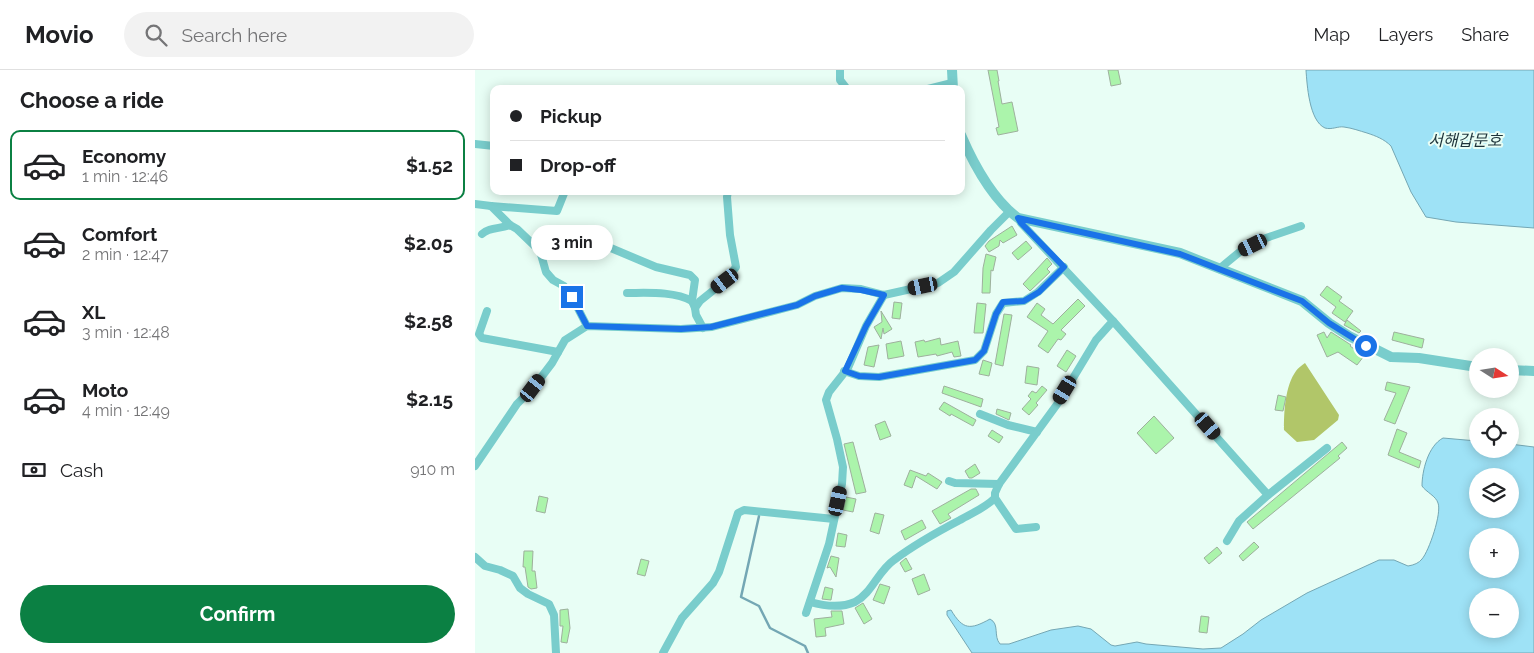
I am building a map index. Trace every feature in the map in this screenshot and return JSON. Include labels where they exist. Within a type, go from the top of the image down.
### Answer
[{"type":"street","points":[[840,70],[841,85]]},
{"type":"street","points":[[952,70],[953,85]]},
{"type":"street","points":[[475,144],[490,146]]},
{"type":"street","points":[[965,144],[985,181],[1009,212],[1018,218],[1166,250],[1219,269],[1302,301],[1329,323],[1349,336],[1391,357],[1419,358],[1469,366]]},
{"type":"street","points":[[475,204],[557,211],[563,195]]},
{"type":"street","points":[[694,305],[725,281],[737,267],[730,236],[727,195]]},
{"type":"street","points":[[491,206],[509,225],[517,229],[540,251],[546,272],[553,280],[563,286],[572,297],[587,326]]},
{"type":"street","points":[[475,466],[517,404],[533,388],[552,363],[565,340],[587,326],[703,328],[750,319],[797,305],[815,296],[842,288],[884,295],[938,283],[954,272],[1009,212]]},
{"type":"street","points":[[1018,218],[1113,321],[1268,495]]},
{"type":"street","points":[[482,234],[485,230],[502,228],[509,225]]},
{"type":"street","points":[[1219,269],[1242,250],[1263,239],[1301,226]]},
{"type":"street","points":[[606,246],[656,266],[690,275],[695,280],[694,305],[696,315],[703,328]]},
{"type":"street","points":[[845,371],[859,376],[879,377],[975,360],[984,351],[996,314],[1003,302],[1024,301],[1039,292],[1064,267]]},
{"type":"street","points":[[627,294],[659,294],[685,297],[694,305]]},
{"type":"street","points":[[806,613],[829,544],[842,484],[843,467],[826,400],[829,392],[845,371],[866,326],[884,295]]},
{"type":"street","points":[[487,311],[479,334],[482,338],[558,352]]},
{"type":"street","points":[[1036,527],[1016,530],[995,498],[995,493],[999,484],[1037,432],[1096,340],[1113,321]]},
{"type":"street","points":[[1519,370],[1534,371]]},
{"type":"street","points":[[980,414],[1008,425],[1037,432]]},
{"type":"street","points":[[1227,541],[1239,521],[1327,448]]},
{"type":"street","points":[[949,481],[955,483],[999,484]]},
{"type":"street","points":[[809,602],[841,606],[854,602],[863,596],[892,561],[987,506],[995,498]]},
{"type":"street","points":[[663,653],[682,618],[713,583],[719,572],[738,513],[744,510],[834,519]]},
{"type":"street","points":[[475,557],[485,566],[513,576],[520,588],[527,594],[549,604],[554,615],[556,653]]},
{"type":"green space","points":[[1305,363],[1339,415],[1338,420],[1314,440],[1297,442],[1284,430],[1285,407],[1292,377]]},
{"type":"water","name":"서해갑문호","points":[[1306,70],[1534,70],[1534,228],[1456,222],[1426,217],[1411,192],[1391,146],[1377,137],[1347,127],[1325,128],[1315,118],[1310,102]]},
{"type":"water","points":[[1443,438],[1469,440],[1469,458],[1519,458],[1519,445],[1534,447],[1534,653],[972,653],[947,615],[947,611],[951,610],[963,625],[967,626],[977,625],[990,619],[995,624],[1000,644],[1009,644],[1051,630],[1078,626],[1091,629],[1115,646],[1137,642],[1203,649],[1221,648],[1261,620],[1307,593],[1379,560],[1394,560],[1408,566],[1416,564],[1421,560],[1425,555],[1437,523],[1439,508],[1437,501],[1422,486],[1423,473],[1433,447]]},
{"type":"building","points":[[988,70],[997,70],[1002,104],[1012,102],[1018,131],[998,135],[996,128],[999,127]]},
{"type":"building","points":[[1108,70],[1118,70],[1121,84],[1111,86]]},
{"type":"building","points":[[1012,226],[1017,235],[1003,243],[1000,240],[999,246],[989,252],[985,246],[989,241]]},
{"type":"building","points":[[1026,241],[1032,248],[1018,260],[1012,253]]},
{"type":"building","points":[[986,254],[996,257],[993,271],[991,270],[990,293],[982,293],[983,268]]},
{"type":"building","points":[[1047,258],[1052,264],[1047,269],[1050,272],[1030,291],[1023,284]]},
{"type":"building","points":[[1327,286],[1342,297],[1339,301],[1353,311],[1345,322],[1332,313],[1336,307],[1320,295]]},
{"type":"building","points":[[1078,299],[1085,306],[1061,330],[1066,334],[1061,340],[1058,339],[1048,353],[1038,346],[1048,331],[1027,317],[1037,303],[1045,309],[1041,315],[1053,324]]},
{"type":"building","points":[[894,302],[902,303],[900,319],[892,318]]},
{"type":"building","points":[[977,303],[986,304],[983,333],[974,333]]},
{"type":"building","points":[[881,311],[892,329],[884,334],[883,328],[881,339],[874,327],[882,322]]},
{"type":"building","points":[[1004,314],[1012,315],[1003,366],[995,364]]},
{"type":"building","points":[[1347,320],[1361,331],[1359,333],[1344,325]]},
{"type":"building","points":[[1324,332],[1327,338],[1331,332],[1364,356],[1357,365],[1338,352],[1327,357],[1317,335]]},
{"type":"building","points":[[1394,332],[1424,339],[1422,348],[1392,340]]},
{"type":"building","points":[[940,338],[941,345],[958,341],[961,356],[954,357],[952,352],[937,356],[936,354],[918,357],[915,342],[924,340],[925,342]]},
{"type":"building","points":[[901,341],[904,356],[888,359],[886,344]]},
{"type":"building","points":[[879,345],[874,367],[864,365],[868,347]]},
{"type":"building","points":[[1067,350],[1076,356],[1066,372],[1057,366]]},
{"type":"building","points":[[983,360],[992,363],[989,376],[979,374]]},
{"type":"building","points":[[1027,366],[1039,368],[1037,385],[1025,383]]},
{"type":"building","points":[[1387,382],[1410,387],[1395,424],[1384,420],[1396,393],[1385,390]]},
{"type":"building","points":[[944,386],[983,399],[981,407],[942,393]]},
{"type":"building","points":[[1042,386],[1047,390],[1029,415],[1022,409],[1031,399],[1028,396],[1032,391],[1036,393]]},
{"type":"building","points":[[1278,395],[1286,397],[1283,411],[1275,410]]},
{"type":"building","points":[[944,402],[976,420],[973,426],[939,409]]},
{"type":"building","points":[[997,409],[1011,413],[1009,420],[996,414]]},
{"type":"building","points":[[1154,416],[1174,438],[1156,454],[1137,433]]},
{"type":"building","points":[[885,421],[891,436],[880,440],[875,425]]},
{"type":"building","points":[[1397,429],[1407,433],[1399,452],[1421,461],[1419,468],[1388,455]]},
{"type":"building","points":[[992,430],[1003,437],[999,443],[988,436]]},
{"type":"building","points":[[853,442],[866,492],[856,494],[844,444]]},
{"type":"building","points":[[1342,442],[1347,448],[1338,456],[1340,458],[1253,529],[1247,522]]},
{"type":"building","points":[[975,464],[980,473],[969,478],[965,471]]},
{"type":"building","points":[[910,470],[926,476],[928,473],[942,482],[937,489],[916,476],[912,488],[904,485]]},
{"type":"building","points":[[971,489],[976,489],[979,495],[948,514],[951,518],[940,524],[932,511]]},
{"type":"building","points":[[539,496],[548,498],[545,513],[536,511]]},
{"type":"building","points":[[846,497],[856,499],[853,512],[843,510]]},
{"type":"building","points":[[875,513],[884,515],[879,534],[870,531]]},
{"type":"building","points":[[922,520],[926,528],[905,540],[901,531]]},
{"type":"building","points":[[838,533],[847,535],[845,547],[836,546]]},
{"type":"building","points":[[1254,542],[1259,547],[1243,561],[1239,556]]},
{"type":"building","points":[[1217,547],[1222,553],[1209,564],[1204,558]]},
{"type":"building","points":[[524,551],[533,551],[532,571],[535,571],[537,588],[531,589],[528,587],[525,567],[523,567]]},
{"type":"building","points":[[831,556],[839,558],[836,577],[830,567],[827,568]]},
{"type":"building","points":[[906,558],[912,569],[905,572],[900,563]]},
{"type":"building","points":[[641,559],[649,561],[645,576],[637,574]]},
{"type":"building","points":[[924,574],[930,590],[918,595],[912,579]]},
{"type":"building","points":[[880,584],[890,587],[884,604],[873,600]]},
{"type":"building","points":[[825,587],[833,589],[831,600],[822,599]]},
{"type":"building","points":[[863,603],[872,619],[864,624],[855,608]]},
{"type":"building","points":[[568,609],[570,628],[567,643],[561,642],[563,626],[560,626],[560,610]]},
{"type":"building","points":[[831,611],[842,611],[844,624],[825,628],[826,636],[816,637],[814,619],[832,617]]},
{"type":"building","points":[[1201,616],[1209,617],[1207,633],[1199,632]]},
{"type":"waterway","points":[[759,516],[741,597],[759,606],[770,628],[805,646],[808,653]]},
{"type":"route","points":[[572,297],[587,326],[681,329],[711,327],[750,319],[797,305],[815,296],[842,288],[861,290],[884,295],[866,326],[845,371],[859,376],[879,377],[956,364],[975,360],[984,351],[996,314],[1003,302],[1024,301],[1039,292],[1064,267],[1018,218],[1180,254],[1302,301],[1329,323],[1366,346]]}]
